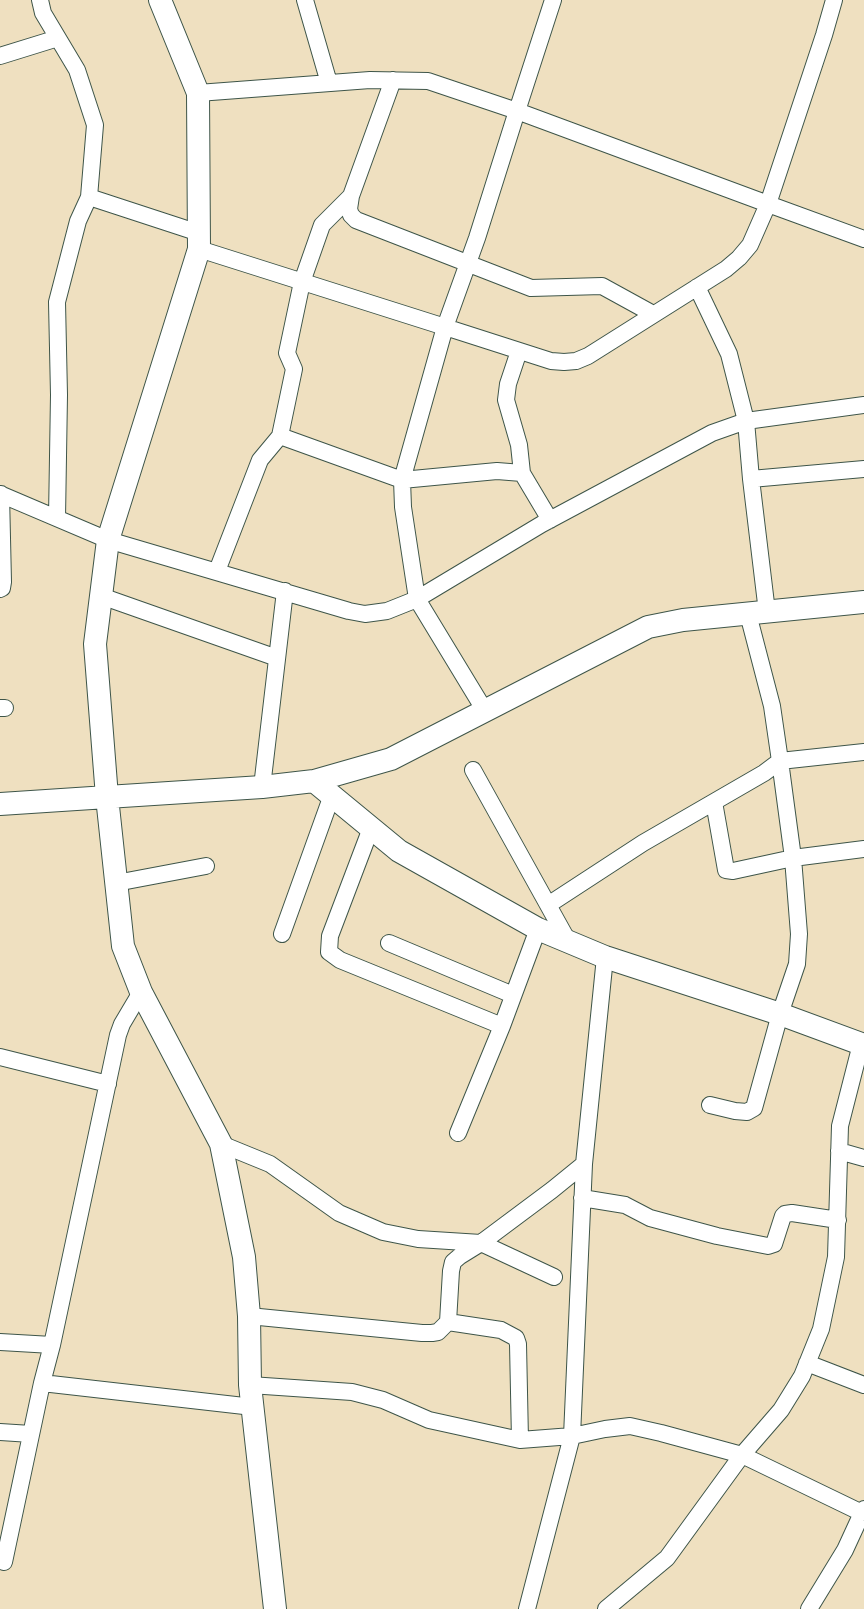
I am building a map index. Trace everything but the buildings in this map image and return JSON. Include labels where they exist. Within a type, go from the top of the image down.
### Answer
[{"type":"street","points":[[40,0],[43,13],[77,70],[95,125],[89,197],[78,221],[57,302],[59,395],[57,518]]},
{"type":"street","points":[[160,0],[198,93],[199,241],[108,540],[96,644],[107,797],[123,946],[141,992],[221,1144],[244,1256],[248,1316],[250,1385],[275,1609]]},
{"type":"street","points":[[305,0],[329,83]]},
{"type":"street","points":[[485,711],[417,599],[404,507],[402,480],[445,327],[468,264],[516,111],[553,0]]},
{"type":"street","points":[[89,197],[302,282],[551,361],[576,361],[588,356],[726,269],[739,258],[750,245],[768,204],[824,35],[834,0]]},
{"type":"street","points":[[0,56],[58,38]]},
{"type":"street","points":[[198,93],[370,80],[428,81],[516,111],[864,239]]},
{"type":"street","points":[[393,80],[351,196],[349,209],[351,215],[356,220],[532,288],[602,286],[653,314]]},
{"type":"street","points":[[217,571],[260,460],[280,436],[294,369],[287,353],[302,282],[322,224],[351,196]]},
{"type":"street","points":[[697,287],[729,354],[746,421],[751,479],[758,613],[793,858],[800,934],[797,964],[780,1014],[754,1108],[747,1112],[735,1111],[710,1105]]},
{"type":"street","points":[[519,351],[508,384],[506,400],[519,445],[522,473],[550,520]]},
{"type":"street","points":[[0,589],[2,588],[4,582],[1,494],[108,540],[349,611],[365,614],[387,610],[417,599],[550,520],[712,433],[746,421],[864,406]]},
{"type":"street","points":[[280,436],[402,480],[497,471],[522,473]]},
{"type":"street","points":[[751,479],[864,469]]},
{"type":"street","points":[[262,787],[285,591]]},
{"type":"street","points":[[101,596],[277,658]]},
{"type":"street","points":[[0,804],[262,787],[314,781],[391,759],[648,627],[683,620],[864,602]]},
{"type":"street","points":[[548,905],[643,843],[764,773],[780,761],[864,752]]},
{"type":"street","points":[[473,770],[568,942]]},
{"type":"street","points":[[314,781],[399,851],[538,929],[605,957],[780,1014],[862,1044],[840,1126],[836,1257],[821,1329],[802,1376],[781,1410],[742,1456],[667,1558],[606,1609]]},
{"type":"street","points":[[282,934],[332,795]]},
{"type":"street","points":[[714,802],[726,870],[732,871],[793,858],[864,849]]},
{"type":"street","points":[[372,828],[330,936],[330,952],[340,960],[502,1026]]},
{"type":"street","points":[[116,884],[206,866]]},
{"type":"street","points":[[458,1133],[502,1026],[538,929]]},
{"type":"street","points":[[389,943],[513,995]]},
{"type":"street","points":[[527,1609],[572,1436],[584,1164],[605,957]]},
{"type":"street","points":[[4,1562],[118,1035],[122,1024],[141,992]]},
{"type":"street","points":[[0,1056],[108,1084]]},
{"type":"street","points":[[221,1144],[270,1164],[340,1213],[383,1232],[418,1239],[481,1243],[554,1277]]},
{"type":"street","points":[[839,1151],[864,1158]]},
{"type":"street","points":[[248,1316],[432,1333],[438,1332],[448,1322],[451,1271],[453,1262],[552,1190],[584,1164]]},
{"type":"street","points":[[582,1198],[625,1205],[650,1218],[717,1236],[768,1246],[774,1244],[785,1214],[792,1213],[838,1220]]},
{"type":"street","points":[[448,1322],[501,1330],[516,1338],[518,1344],[520,1440]]},
{"type":"street","points":[[0,1342],[52,1345]]},
{"type":"street","points":[[807,1363],[864,1385]]},
{"type":"street","points":[[42,1383],[253,1407]]},
{"type":"street","points":[[250,1385],[352,1392],[384,1400],[429,1420],[520,1440],[572,1436],[605,1429],[630,1426],[661,1433],[742,1456],[863,1511],[845,1550],[809,1609]]},
{"type":"street","points":[[0,1432],[31,1434]]}]
